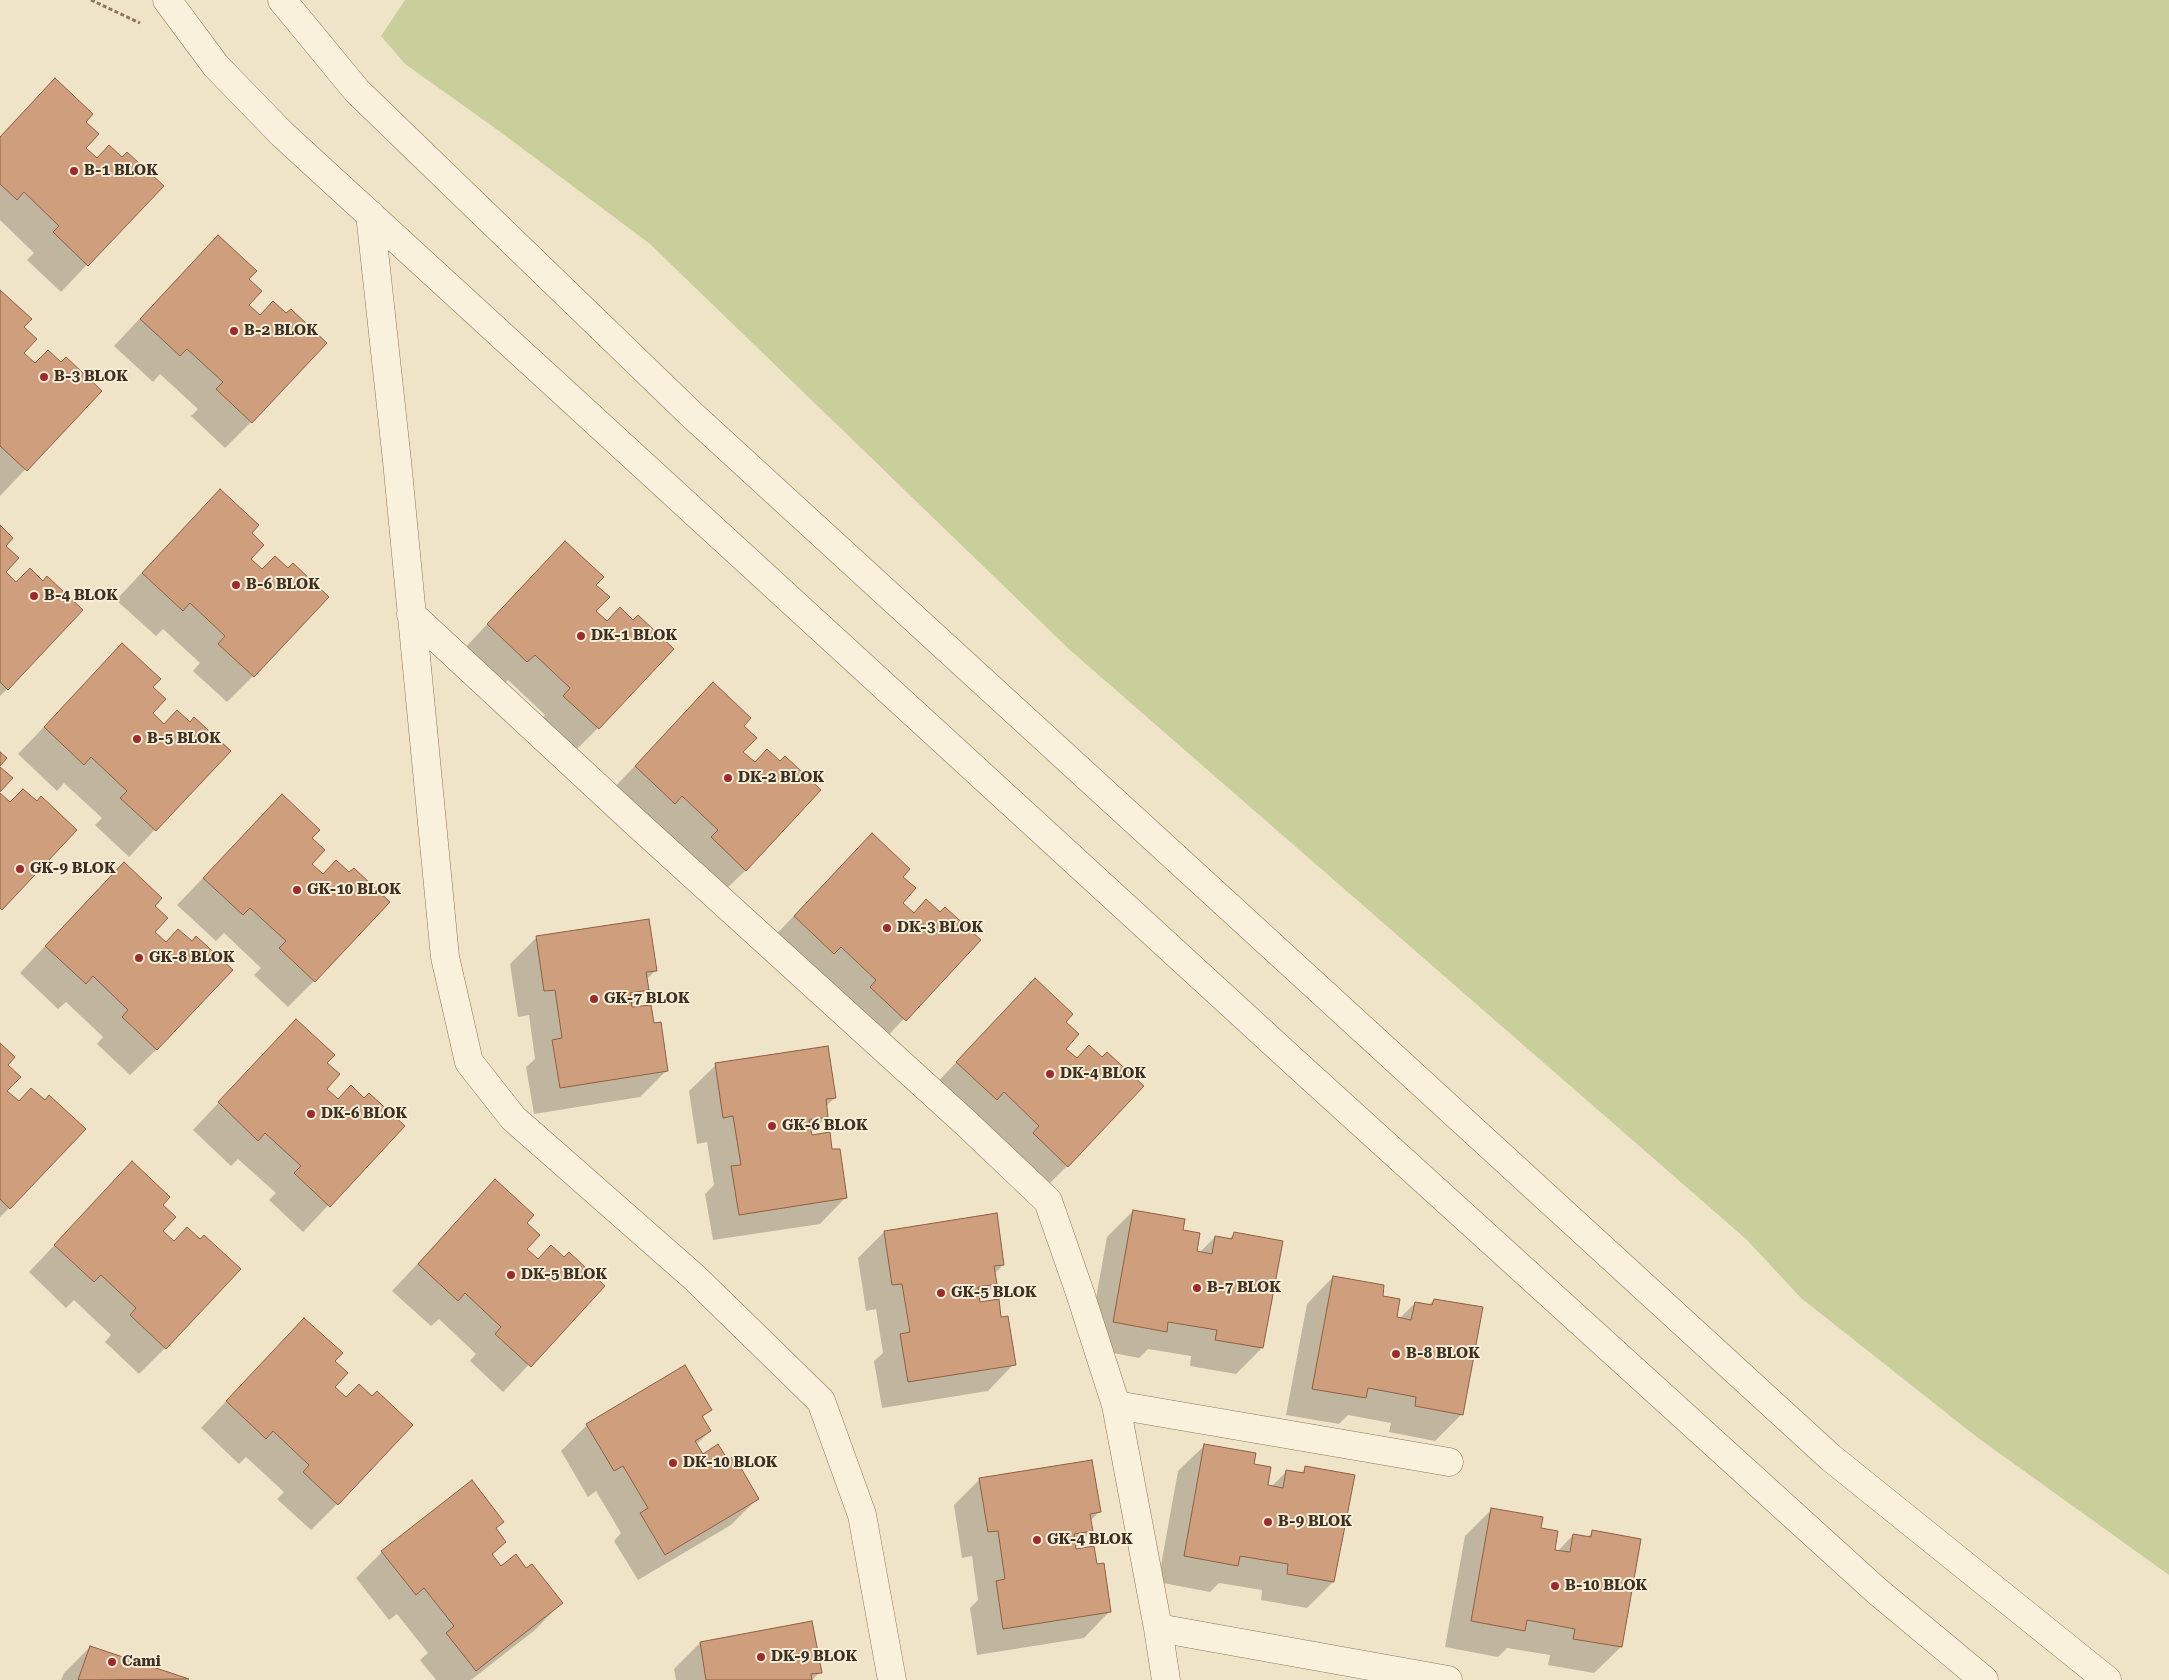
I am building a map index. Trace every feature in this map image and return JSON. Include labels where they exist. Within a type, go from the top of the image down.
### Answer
[{"type":"street","points":[[166,0],[216,66],[282,134],[1316,1082],[1877,1591],[1984,1680]]},
{"type":"street","points":[[282,0],[357,91],[698,420],[1830,1457],[2107,1680]]},
{"type":"street","points":[[370,214],[445,957],[469,1062],[513,1118],[694,1278],[821,1402],[862,1515],[892,1680]]},
{"type":"street","points":[[411,614],[634,821],[967,1124],[1048,1201],[1116,1405],[1166,1680]]},
{"type":"street","points":[[1116,1405],[1450,1462]]},
{"type":"street","points":[[1158,1628],[1419,1677],[1448,1680]]},
{"type":"green space","points":[[405,0],[2169,0],[2169,1575],[1978,1438],[1801,1298],[1746,1239],[1071,651],[650,244],[499,131],[405,64],[381,36]]},
{"type":"building","name":"B-1 BLOK","points":[[55,78],[93,114],[86,122],[99,134],[86,148],[97,158],[109,145],[122,157],[127,152],[164,186],[88,266],[53,232],[59,226],[24,192],[17,200],[0,184],[0,137]]},
{"type":"building","name":"B-2 BLOK","points":[[218,235],[257,271],[249,279],[262,291],[249,305],[260,315],[273,301],[286,313],[291,309],[327,343],[252,423],[216,389],[223,382],[187,349],[180,356],[140,319]]},
{"type":"building","name":"B-3 BLOK","points":[[0,290],[32,319],[24,327],[37,339],[24,353],[35,363],[48,350],[61,362],[66,357],[102,391],[27,471],[0,446]]},
{"type":"building","name":"B-6 BLOK","points":[[220,489],[259,525],[252,533],[264,545],[251,559],[262,569],[275,556],[288,568],[293,563],[329,597],[254,677],[218,644],[225,636],[190,603],[183,611],[142,573]]},
{"type":"building","name":"B-4 BLOK","points":[[0,525],[13,538],[6,546],[19,558],[6,572],[16,582],[30,568],[43,581],[47,576],[83,610],[8,690],[0,682]]},
{"type":"building","name":"DK-1 BLOK","points":[[565,541],[604,577],[596,585],[610,597],[596,611],[607,621],[620,607],[633,620],[638,615],[674,649],[599,729],[563,696],[570,688],[535,655],[527,662],[487,624]]},
{"type":"building","name":"B-5 BLOK","points":[[122,643],[161,679],[153,687],[166,699],[153,713],[164,724],[177,710],[190,722],[194,717],[231,751],[156,831],[120,798],[127,791],[91,757],[84,765],[44,727]]},
{"type":"building","name":"DK-2 BLOK","points":[[713,682],[751,718],[744,726],[757,738],[743,752],[755,762],[767,749],[780,761],[785,756],[821,790],[746,871],[711,837],[718,830],[682,796],[675,804],[635,766]]},
{"type":"building","points":[[0,752],[7,758],[0,766]]},
{"type":"building","points":[[0,767],[13,778],[0,792]]},
{"type":"building","name":"GK-9 BLOK","points":[[23,789],[37,801],[41,796],[77,830],[2,910],[0,908],[0,793],[10,802]]},
{"type":"building","name":"GK-10 BLOK","points":[[282,794],[320,830],[312,838],[325,850],[312,864],[323,874],[336,860],[349,872],[354,868],[390,902],[315,982],[279,948],[286,941],[250,908],[243,915],[203,878]]},
{"type":"building","name":"DK-3 BLOK","points":[[872,833],[910,869],[903,877],[916,888],[903,903],[914,913],[926,899],[940,912],[945,907],[981,940],[906,1021],[870,987],[876,980],[841,947],[834,954],[794,916]]},
{"type":"building","name":"GK-8 BLOK","points":[[124,862],[162,898],[155,906],[168,918],[155,932],[166,942],[178,929],[192,941],[196,936],[233,970],[157,1050],[122,1017],[128,1010],[93,976],[86,984],[45,946]]},
{"type":"building","name":"GK-7 BLOK","points":[[649,919],[657,971],[646,972],[649,990],[630,993],[632,1007],[651,1005],[654,1023],[661,1022],[668,1071],[560,1088],[552,1040],[562,1038],[555,990],[544,991],[536,936]]},
{"type":"building","name":"DK-4 BLOK","points":[[1035,978],[1073,1014],[1066,1022],[1079,1034],[1066,1049],[1077,1058],[1089,1045],[1102,1057],[1107,1052],[1144,1086],[1068,1167],[1033,1133],[1039,1126],[1004,1092],[997,1100],[956,1062]]},
{"type":"building","name":"DK-6 BLOK","points":[[296,1019],[335,1055],[327,1063],[340,1074],[327,1089],[338,1099],[351,1085],[364,1098],[369,1093],[405,1126],[330,1207],[294,1173],[301,1166],[265,1133],[258,1141],[218,1102]]},
{"type":"building","points":[[0,1043],[15,1057],[8,1065],[21,1077],[7,1091],[19,1101],[31,1088],[45,1100],[49,1095],[86,1129],[10,1209],[0,1199]]},
{"type":"building","name":"GK-6 BLOK","points":[[828,1046],[836,1098],[826,1099],[828,1117],[809,1120],[812,1135],[830,1132],[832,1149],[840,1149],[847,1198],[739,1215],[731,1166],[741,1165],[733,1116],[723,1118],[715,1063]]},
{"type":"building","points":[[132,1161],[170,1197],[163,1205],[176,1217],[163,1231],[174,1241],[187,1227],[200,1239],[204,1235],[241,1269],[166,1349],[130,1315],[136,1308],[101,1275],[94,1282],[54,1245]]},
{"type":"building","name":"DK-5 BLOK","points":[[495,1179],[534,1215],[527,1223],[540,1235],[527,1249],[538,1259],[551,1245],[564,1257],[569,1252],[605,1286],[531,1367],[495,1334],[501,1327],[465,1293],[458,1301],[418,1264]]},
{"type":"building","name":"B-7 BLOK","points":[[1133,1210],[1185,1219],[1183,1230],[1200,1233],[1197,1251],[1212,1254],[1215,1236],[1232,1239],[1234,1232],[1283,1241],[1263,1348],[1215,1340],[1217,1330],[1168,1322],[1167,1332],[1113,1322]]},
{"type":"building","name":"GK-5 BLOK","points":[[997,1213],[1004,1265],[994,1266],[997,1284],[978,1287],[980,1302],[999,1299],[1001,1317],[1008,1316],[1016,1365],[908,1382],[900,1334],[910,1332],[902,1284],[892,1285],[884,1231]]},
{"type":"building","name":"B-8 BLOK","points":[[1333,1276],[1384,1285],[1383,1296],[1400,1299],[1397,1317],[1411,1320],[1415,1302],[1432,1305],[1434,1299],[1483,1307],[1463,1415],[1415,1406],[1416,1397],[1368,1388],[1366,1398],[1312,1389]]},
{"type":"building","points":[[304,1318],[343,1353],[335,1361],[348,1373],[335,1387],[346,1397],[359,1384],[372,1396],[377,1391],[413,1425],[338,1505],[303,1472],[309,1465],[273,1431],[266,1439],[226,1401]]},
{"type":"building","name":"DK-10 BLOK","points":[[685,1365],[712,1410],[702,1416],[711,1431],[695,1441],[703,1454],[718,1444],[728,1460],[734,1456],[759,1499],[665,1555],[640,1513],[648,1508],[623,1466],[614,1471],[586,1424]]},
{"type":"building","name":"B-9 BLOK","points":[[1204,1444],[1256,1453],[1254,1464],[1271,1467],[1268,1485],[1283,1488],[1286,1470],[1304,1473],[1305,1466],[1355,1475],[1334,1582],[1287,1574],[1288,1564],[1240,1556],[1238,1566],[1184,1556]]},
{"type":"building","name":"GK-4 BLOK","points":[[1092,1460],[1101,1512],[1090,1514],[1093,1531],[1074,1534],[1076,1549],[1094,1546],[1097,1564],[1104,1563],[1111,1612],[1003,1629],[996,1581],[1005,1579],[998,1531],[988,1532],[979,1478]]},
{"type":"building","points":[[472,1480],[504,1522],[496,1528],[506,1542],[492,1554],[501,1566],[516,1554],[526,1568],[532,1564],[563,1603],[476,1671],[446,1633],[454,1626],[424,1588],[416,1595],[381,1551]]},
{"type":"building","name":"B-10 BLOK","points":[[1491,1508],[1543,1517],[1541,1528],[1558,1531],[1555,1550],[1570,1552],[1573,1534],[1591,1537],[1592,1530],[1641,1539],[1622,1647],[1573,1639],[1575,1629],[1527,1620],[1525,1631],[1471,1621]]},
{"type":"building","name":"DK-9 BLOK","points":[[812,1621],[822,1673],[811,1674],[812,1680],[706,1680],[700,1642]]},
{"type":"building","name":"Cami","points":[[90,1646],[189,1679],[78,1680]]},
{"type":"place","name":"B-1 BLOK","points":[[74,171]]},
{"type":"place","name":"B-2 BLOK","points":[[234,331]]},
{"type":"place","name":"B-3 BLOK","points":[[44,377]]},
{"type":"place","name":"B-6 BLOK","points":[[236,585]]},
{"type":"place","name":"B-4 BLOK","points":[[34,596]]},
{"type":"place","name":"DK-1 BLOK","points":[[581,636]]},
{"type":"place","name":"B-5 BLOK","points":[[137,739]]},
{"type":"place","name":"DK-2 BLOK","points":[[728,778]]},
{"type":"place","name":"GK-9 BLOK","points":[[20,869]]},
{"type":"place","name":"GK-10 BLOK","points":[[297,890]]},
{"type":"place","name":"DK-3 BLOK","points":[[887,928]]},
{"type":"place","name":"GK-8 BLOK","points":[[139,958]]},
{"type":"place","name":"GK-7 BLOK","points":[[594,999]]},
{"type":"place","name":"DK-4 BLOK","points":[[1050,1074]]},
{"type":"place","name":"DK-6 BLOK","points":[[311,1114]]},
{"type":"place","name":"GK-6 BLOK","points":[[772,1126]]},
{"type":"place","name":"DK-5 BLOK","points":[[511,1275]]},
{"type":"place","name":"B-7 BLOK","points":[[1197,1288]]},
{"type":"place","name":"GK-5 BLOK","points":[[941,1293]]},
{"type":"place","name":"B-8 BLOK","points":[[1396,1354]]},
{"type":"place","name":"DK-10 BLOK","points":[[673,1463]]},
{"type":"place","name":"B-9 BLOK","points":[[1268,1522]]},
{"type":"place","name":"GK-4 BLOK","points":[[1037,1540]]},
{"type":"place","name":"B-10 BLOK","points":[[1555,1586]]},
{"type":"place","name":"DK-9 BLOK","points":[[761,1657]]},
{"type":"place","name":"Cami","points":[[112,1662]]}]
